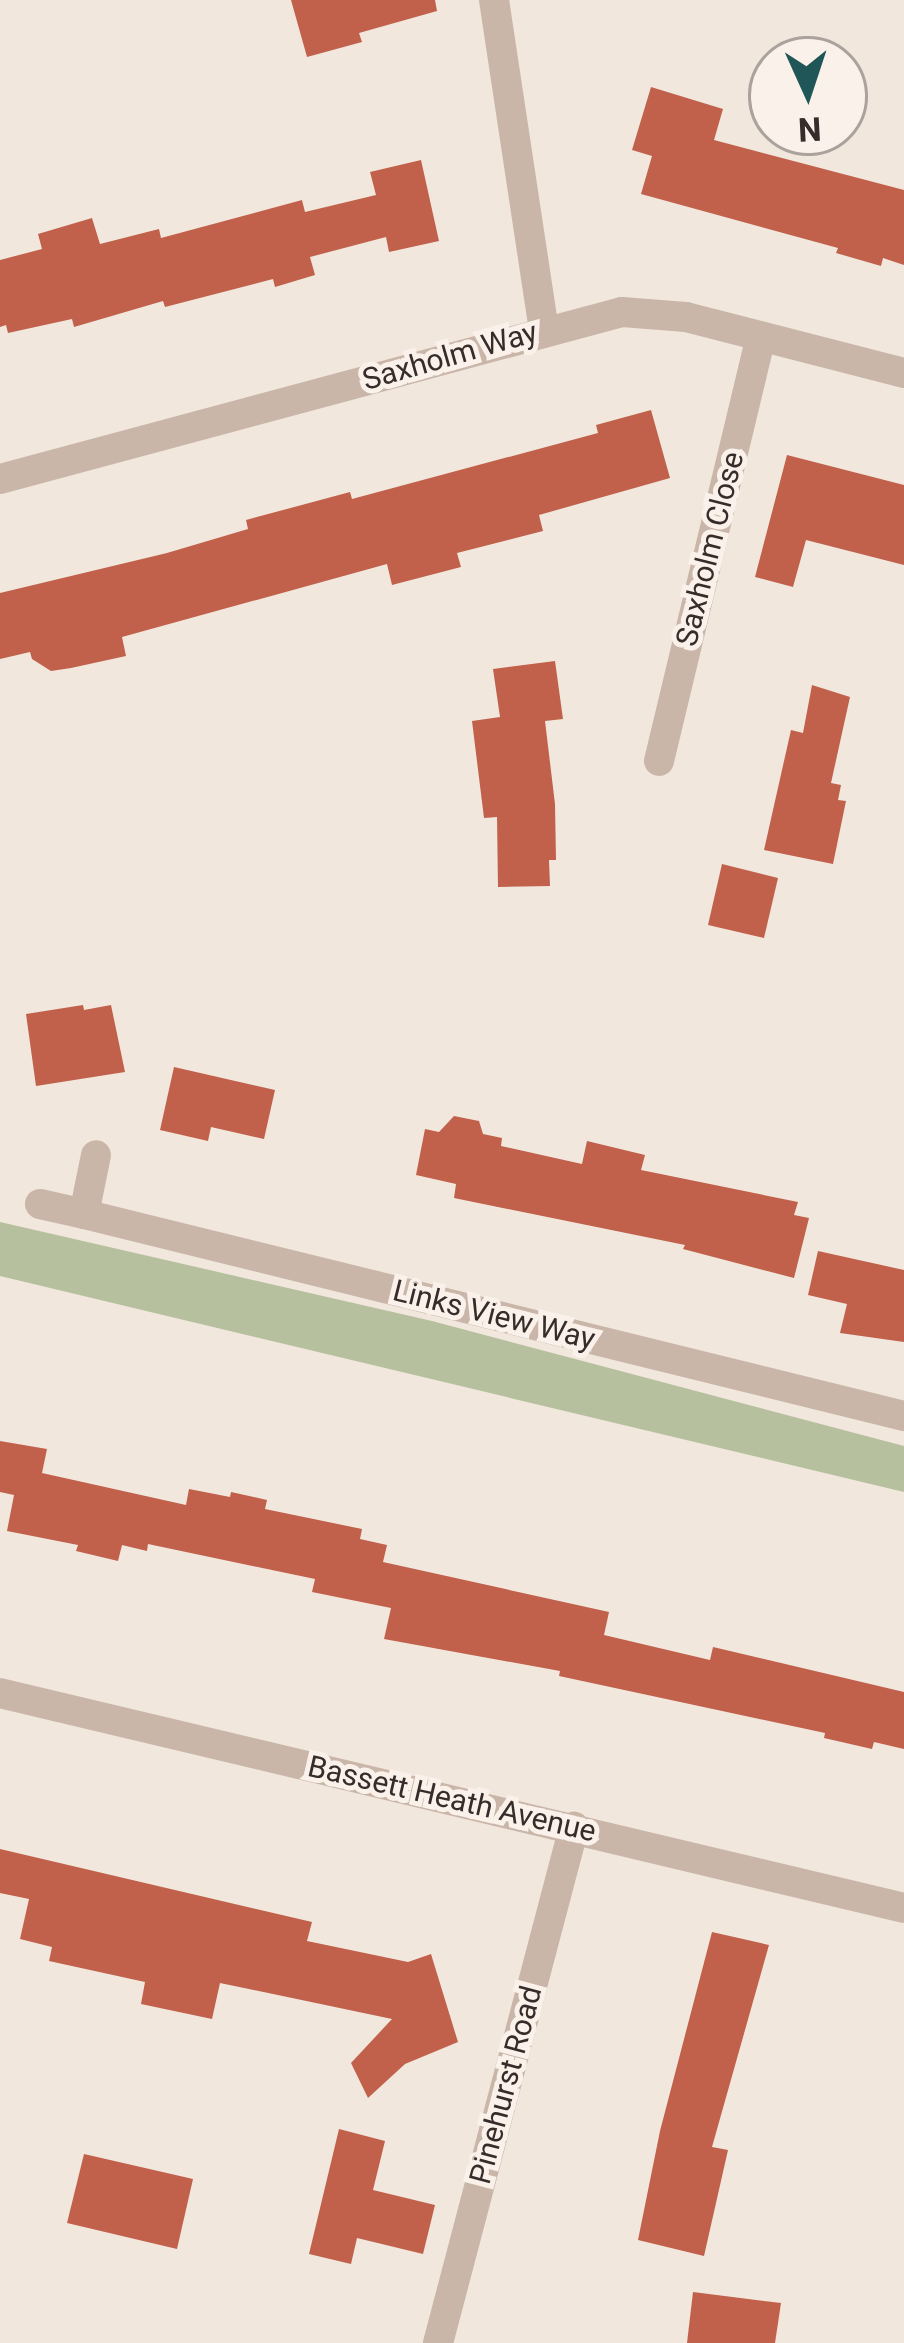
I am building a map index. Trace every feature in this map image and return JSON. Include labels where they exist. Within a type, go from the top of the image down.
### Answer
[{"type":"street","points":[[494,0],[544,329]]},
{"type":"street","name":"Saxholm Way","points":[[0,479],[544,329],[622,312],[686,317],[904,373]]},
{"type":"street","name":"Saxholm Close","points":[[659,761],[760,338]]},
{"type":"street","points":[[84,1214],[96,1156]]},
{"type":"street","name":"Links View Way","points":[[40,1204],[904,1416]]},
{"type":"street","name":"Bassett Heath Avenue","points":[[0,1693],[904,1908]]},
{"type":"street","name":"Pinehurst Road","points":[[438,2343],[574,1827]]},
{"type":"green space","points":[[0,1222],[432,1321],[904,1446],[904,1492],[0,1276]]},
{"type":"building","points":[[291,0],[435,0],[437,11],[359,33],[362,42],[307,57]]},
{"type":"building","points":[[651,87],[723,109],[714,140],[748,149],[748,156],[775,156],[904,190],[904,265],[883,258],[881,266],[836,253],[838,248],[641,194],[652,156],[632,150]]},
{"type":"building","points":[[421,160],[439,241],[389,252],[386,237],[310,257],[315,275],[275,287],[273,279],[165,307],[163,301],[74,327],[72,319],[8,333],[6,325],[0,327],[0,260],[42,249],[38,234],[92,218],[100,244],[159,229],[161,238],[302,200],[305,212],[376,195],[370,172]]},
{"type":"building","points":[[651,410],[670,478],[539,515],[543,531],[457,553],[461,567],[392,585],[387,564],[122,637],[126,656],[71,668],[51,671],[32,659],[30,652],[0,659],[0,593],[167,553],[248,529],[246,520],[350,492],[352,499],[598,433],[596,425]]},
{"type":"building","points":[[787,455],[904,485],[904,565],[806,540],[793,587],[755,577]]},
{"type":"building","points":[[555,661],[563,719],[545,721],[555,804],[556,860],[549,860],[550,886],[498,887],[497,817],[484,818],[472,721],[500,717],[493,669]]},
{"type":"building","points":[[812,685],[850,697],[831,783],[841,785],[838,800],[846,801],[833,864],[764,850],[791,730],[803,733]]},
{"type":"building","points":[[722,864],[778,878],[764,938],[708,925]]},
{"type":"building","points":[[83,1005],[84,1010],[111,1005],[125,1072],[36,1086],[26,1014]]},
{"type":"building","points":[[174,1067],[275,1090],[264,1139],[211,1127],[208,1141],[160,1130]]},
{"type":"building","points":[[454,1116],[479,1121],[483,1134],[502,1138],[501,1146],[582,1164],[587,1141],[645,1155],[641,1170],[798,1202],[794,1215],[809,1218],[794,1278],[683,1249],[685,1245],[454,1198],[456,1184],[416,1175],[425,1129],[439,1132]]},
{"type":"building","points":[[818,1251],[904,1270],[904,1342],[840,1333],[847,1304],[808,1295]]},
{"type":"building","points":[[0,1441],[47,1449],[42,1473],[186,1505],[189,1489],[230,1497],[231,1492],[267,1500],[265,1509],[362,1529],[360,1539],[387,1545],[383,1562],[609,1612],[604,1635],[710,1660],[713,1647],[904,1692],[904,1749],[874,1742],[872,1749],[824,1738],[825,1733],[559,1676],[560,1671],[384,1639],[391,1608],[312,1592],[315,1579],[148,1544],[147,1551],[122,1545],[118,1561],[76,1551],[78,1545],[7,1531],[14,1495],[0,1492]]},
{"type":"building","points":[[0,1849],[312,1922],[307,1941],[408,1962],[431,1954],[458,2042],[405,2064],[368,2098],[351,2063],[392,2019],[220,1983],[212,2019],[141,2004],[145,1982],[49,1961],[52,1947],[20,1939],[29,1899],[0,1893]]},
{"type":"building","points":[[712,1932],[769,1945],[712,2147],[728,2150],[704,2256],[638,2240],[660,2131]]},
{"type":"building","points":[[339,2129],[385,2141],[373,2190],[435,2205],[423,2254],[357,2238],[351,2264],[309,2254]]},
{"type":"building","points":[[84,2154],[193,2179],[177,2249],[67,2223]]},
{"type":"building","points":[[693,2292],[781,2303],[775,2343],[687,2343]]}]
